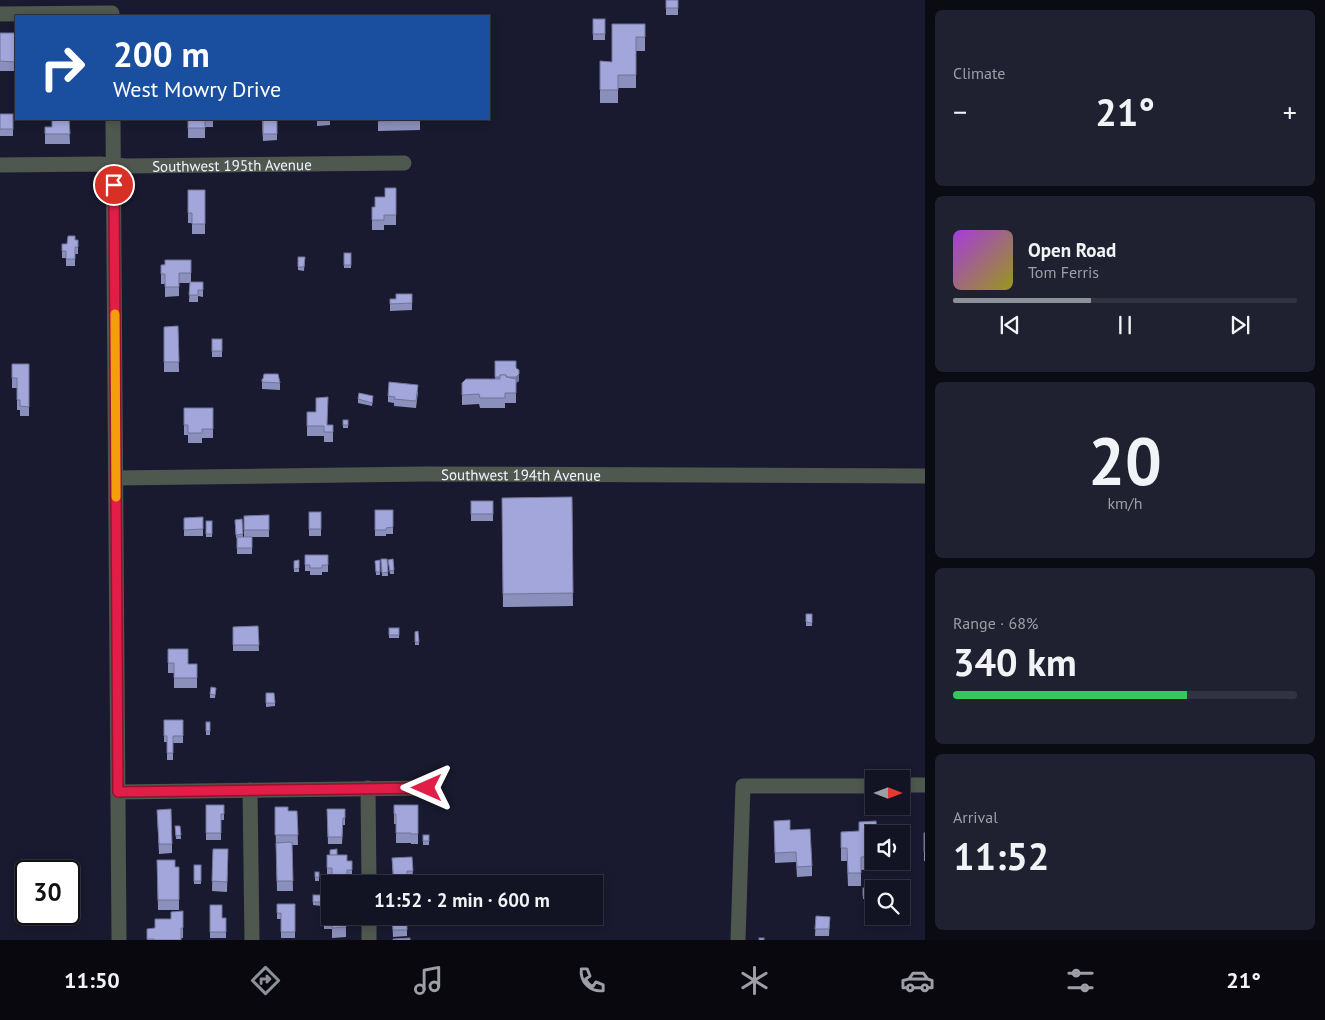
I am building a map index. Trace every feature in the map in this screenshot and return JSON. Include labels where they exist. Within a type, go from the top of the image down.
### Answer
[{"type":"street","points":[[0,14],[112,10]]},
{"type":"street","points":[[114,120],[119,940]]},
{"type":"street","name":"Southwest 195th Avenue","points":[[0,165],[127,166],[404,163]]},
{"type":"street","name":"Southwest 194th Avenue","points":[[116,478],[414,474],[925,476]]},
{"type":"street","points":[[910,785],[925,785]]},
{"type":"street","points":[[738,940],[743,786],[865,786]]},
{"type":"street","points":[[368,788],[369,875]]},
{"type":"street","points":[[118,792],[427,788]]},
{"type":"street","points":[[250,790],[252,940]]},
{"type":"street","points":[[369,925],[369,940]]},
{"type":"building","points":[[666,0],[678,0],[678,8],[666,8]]},
{"type":"building","points":[[593,19],[605,19],[605,34],[593,34]]},
{"type":"building","points":[[612,24],[645,24],[645,37],[636,37],[636,75],[618,75],[618,90],[600,90],[600,61],[612,62]]},
{"type":"building","points":[[0,33],[15,33],[15,62],[0,61]]},
{"type":"building","points":[[0,114],[13,114],[13,129],[0,129]]},
{"type":"building","points":[[52,120],[69,120],[70,134],[45,134],[45,127],[52,127]]},
{"type":"building","points":[[188,120],[205,120],[205,128],[188,128]]},
{"type":"building","points":[[263,120],[277,120],[277,134],[263,134]]},
{"type":"building","points":[[378,120],[420,120],[378,121]]},
{"type":"building","points":[[385,188],[396,188],[396,215],[384,215],[384,220],[372,220],[372,207],[375,207],[375,197],[385,197]]},
{"type":"building","points":[[188,190],[205,190],[205,224],[192,224],[192,213],[188,213]]},
{"type":"building","points":[[68,236],[75,236],[75,240],[78,240],[78,247],[75,247],[75,259],[66,259],[66,251],[62,251],[62,244],[67,244]]},
{"type":"building","points":[[344,253],[351,253],[351,265],[344,265]]},
{"type":"building","points":[[298,257],[305,257],[304,267],[298,267]]},
{"type":"building","points":[[165,260],[191,260],[191,273],[179,273],[179,287],[165,287],[165,274],[161,274],[161,265],[165,265]]},
{"type":"building","points":[[190,282],[203,282],[203,290],[198,290],[198,295],[189,295]]},
{"type":"building","points":[[396,294],[412,294],[412,303],[390,304],[390,299],[396,299]]},
{"type":"building","points":[[178,326],[179,362],[164,362],[164,327]]},
{"type":"building","points":[[212,339],[222,339],[222,351],[212,351]]},
{"type":"building","points":[[495,361],[516,361],[516,368],[519,370],[519,374],[516,377],[500,375],[500,377],[495,377]]},
{"type":"building","points":[[12,364],[29,364],[29,407],[20,406],[20,400],[17,400],[17,378],[12,378]]},
{"type":"building","points":[[264,374],[278,374],[280,383],[262,382]]},
{"type":"building","points":[[500,375],[516,379],[516,393],[505,393],[505,398],[480,398],[479,394],[462,395],[462,383],[466,379],[500,379]]},
{"type":"building","points":[[389,382],[418,385],[416,401],[394,399],[395,397],[388,396]]},
{"type":"building","points":[[359,393],[373,396],[372,403],[358,399]]},
{"type":"building","points":[[328,397],[327,425],[333,425],[333,432],[324,432],[324,426],[307,426],[307,412],[316,412],[316,398]]},
{"type":"building","points":[[184,408],[213,408],[213,429],[202,429],[202,433],[188,433],[188,425],[184,425]]},
{"type":"building","points":[[343,420],[348,420],[348,425],[343,425]]},
{"type":"building","points":[[572,497],[573,593],[503,594],[502,498]]},
{"type":"building","points":[[471,501],[493,501],[493,514],[471,514]]},
{"type":"building","points":[[375,510],[393,510],[393,527],[386,528],[386,530],[375,530]]},
{"type":"building","points":[[309,512],[321,512],[321,529],[309,529]]},
{"type":"building","points":[[269,515],[269,530],[244,530],[244,516]]},
{"type":"building","points":[[203,517],[203,529],[184,530],[184,518]]},
{"type":"building","points":[[242,519],[243,534],[236,535],[235,520]]},
{"type":"building","points":[[206,521],[212,521],[212,534],[206,534]]},
{"type":"building","points":[[237,537],[252,537],[252,548],[237,548]]},
{"type":"building","points":[[305,555],[328,555],[328,565],[322,565],[322,568],[310,568],[310,565],[305,565]]},
{"type":"building","points":[[381,559],[387,559],[388,572],[382,573]]},
{"type":"building","points":[[393,559],[394,570],[390,571],[388,560]]},
{"type":"building","points":[[299,560],[299,568],[294,569],[294,561]]},
{"type":"building","points":[[380,560],[380,572],[376,572],[375,561]]},
{"type":"building","points":[[806,614],[812,614],[812,623],[806,622]]},
{"type":"building","points":[[258,626],[259,645],[233,645],[233,627]]},
{"type":"building","points":[[389,628],[399,628],[399,635],[389,635]]},
{"type":"building","points":[[418,631],[419,642],[415,642],[415,632]]},
{"type":"building","points":[[168,649],[188,649],[188,664],[197,664],[197,678],[174,678],[174,663],[168,663]]},
{"type":"building","points":[[211,687],[216,688],[215,695],[210,694]]},
{"type":"building","points":[[266,693],[274,693],[275,703],[266,703]]},
{"type":"building","points":[[164,720],[183,720],[183,736],[173,736],[173,753],[167,753],[167,736],[164,736]]},
{"type":"building","points":[[206,722],[210,722],[210,731],[206,731]]},
{"type":"building","points":[[206,805],[224,805],[224,814],[221,814],[221,833],[206,833]]},
{"type":"building","points":[[394,805],[418,805],[418,834],[396,833]]},
{"type":"building","points":[[275,807],[288,807],[288,811],[297,811],[298,835],[275,835]]},
{"type":"building","points":[[171,809],[172,844],[159,844],[157,810]]},
{"type":"building","points":[[327,809],[345,809],[342,837],[328,837]]},
{"type":"building","points":[[790,820],[790,830],[810,829],[812,866],[797,867],[796,852],[775,853],[774,821]]},
{"type":"building","points":[[876,821],[876,825],[865,825],[865,857],[861,857],[861,873],[848,873],[847,848],[841,848],[841,832],[859,831],[859,822]]},
{"type":"building","points":[[175,826],[180,826],[181,835],[176,836]]},
{"type":"building","points":[[925,833],[925,851],[924,851]]},
{"type":"building","points":[[423,835],[429,835],[429,841],[423,841]]},
{"type":"building","points":[[292,842],[293,881],[277,881],[276,843]]},
{"type":"building","points":[[213,849],[228,849],[227,882],[212,881]]},
{"type":"building","points":[[337,849],[337,855],[330,855],[330,850]]},
{"type":"building","points":[[327,855],[347,855],[347,861],[352,861],[352,870],[347,870],[347,875],[332,875],[332,868],[327,868]]},
{"type":"building","points":[[412,857],[413,871],[407,871],[407,875],[393,875],[392,858]]},
{"type":"building","points":[[157,860],[175,860],[175,867],[179,867],[179,900],[158,900]]},
{"type":"building","points":[[194,865],[201,865],[201,881],[194,881]]},
{"type":"building","points":[[315,872],[319,872],[319,877],[315,877]]},
{"type":"building","points":[[863,888],[865,888],[865,896],[863,896]]},
{"type":"building","points":[[313,895],[321,895],[321,902],[313,902]]},
{"type":"building","points":[[277,904],[295,904],[295,932],[281,932],[281,913],[277,913]]},
{"type":"building","points":[[210,905],[222,905],[222,918],[226,918],[226,932],[210,932]]},
{"type":"building","points":[[183,911],[181,940],[147,939],[147,929],[155,928],[155,919],[171,919],[171,912]]},
{"type":"building","points":[[816,916],[830,917],[829,929],[815,929]]},
{"type":"building","points":[[332,925],[346,925],[346,927],[332,928]]},
{"type":"building","points":[[393,925],[407,925],[407,930],[393,930]]},
{"type":"building","points":[[410,938],[410,940],[393,940],[393,939]]},
{"type":"slow traffic","points":[[115,314],[116,497]]},
{"type":"route","points":[[114,185],[118,792],[427,788]]}]
